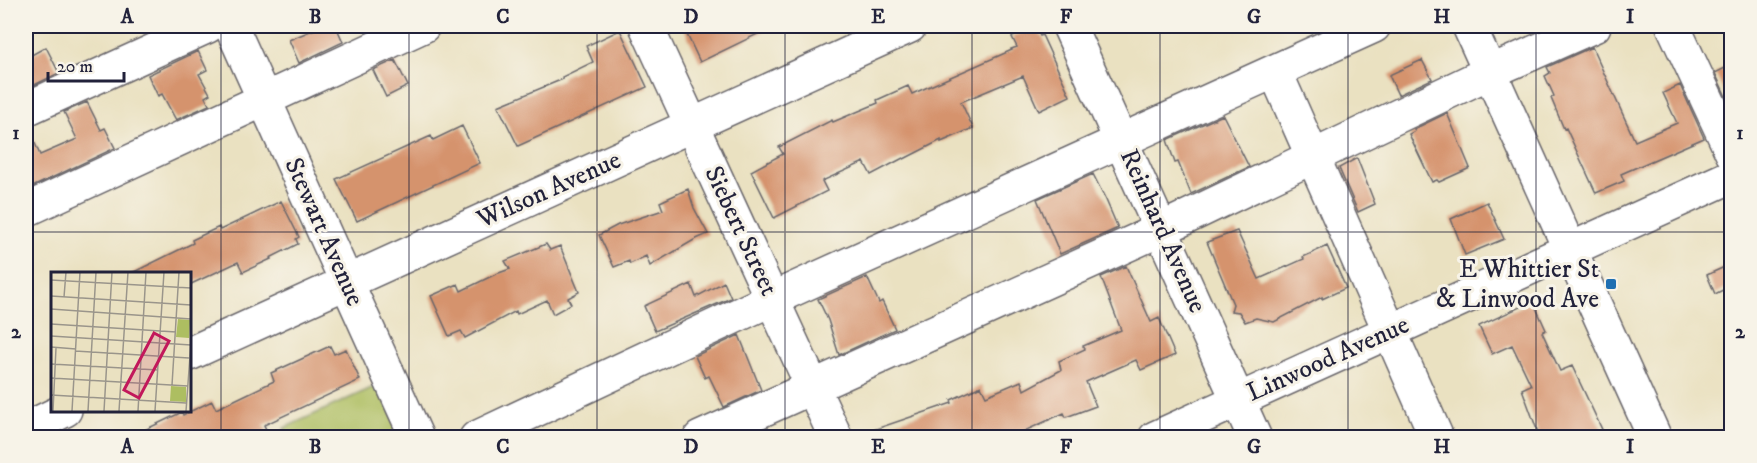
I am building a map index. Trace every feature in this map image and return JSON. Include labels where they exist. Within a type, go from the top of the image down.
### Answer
[{"type":"street","points":[[26,109],[208,26]]},
{"type":"street","name":"Stewart Avenue","points":[[231,26],[417,438]]},
{"type":"street","points":[[26,210],[423,26]]},
{"type":"street","name":"Siebert Street","points":[[646,26],[836,438]]},
{"type":"street","name":"Wilson Avenue","points":[[190,354],[910,26]]},
{"type":"street","name":"Reinhard Avenue","points":[[1069,26],[1255,438]]},
{"type":"street","points":[[476,438],[772,299],[1374,26]]},
{"type":"street","points":[[1469,26],[1655,438]]},
{"type":"street","points":[[700,438],[1162,229],[1490,72],[1594,26]]},
{"type":"street","points":[[1673,26],[1731,153]]},
{"type":"street","points":[[1275,71],[1437,438]]},
{"type":"street","name":"Linwood Avenue","points":[[1155,438],[1731,176]]},
{"type":"street","points":[[26,429],[63,412]]},
{"type":"green space","points":[[378,385],[403,437],[289,437],[284,428]]},
{"type":"building","points":[[322,26],[336,26],[343,42],[299,63],[289,40]]},
{"type":"building","points":[[683,26],[774,26],[700,62]]},
{"type":"building","points":[[1035,27],[1040,36],[1042,35],[1070,96],[1039,111],[1023,76],[961,102],[973,128],[941,142],[941,140],[871,175],[864,162],[822,181],[827,191],[774,218],[751,171],[783,154],[779,147],[832,120],[833,122],[878,103],[877,100],[908,86],[912,94],[1012,50],[1017,47],[1012,37]]},
{"type":"building","points":[[620,30],[647,87],[518,146],[498,106],[563,79],[562,77],[593,62],[586,46]]},
{"type":"building","points":[[46,47],[59,73],[26,89],[26,58]]},
{"type":"building","points":[[1592,47],[1635,141],[1677,123],[1663,93],[1680,85],[1704,138],[1621,174],[1624,181],[1596,193],[1566,128],[1564,129],[1545,76],[1550,73],[1547,67]]},
{"type":"building","points":[[198,51],[207,70],[199,74],[210,94],[205,97],[209,105],[176,120],[162,94],[158,96],[148,75]]},
{"type":"building","points":[[395,60],[408,86],[386,97],[373,70]]},
{"type":"building","points":[[1422,60],[1432,79],[1398,95],[1389,75]]},
{"type":"building","points":[[1731,65],[1731,107],[1715,73]]},
{"type":"building","points":[[87,102],[101,130],[105,128],[115,148],[26,190],[26,128],[28,127],[40,155],[77,139],[64,112]]},
{"type":"building","points":[[1447,113],[1470,168],[1439,182],[1437,180],[1432,182],[1409,134],[1415,131],[1414,129]]},
{"type":"building","points":[[1223,115],[1249,167],[1191,194],[1178,162],[1175,163],[1167,140]]},
{"type":"building","points":[[462,126],[480,163],[357,221],[336,179],[431,136],[433,140]]},
{"type":"building","points":[[1357,158],[1375,204],[1358,212],[1339,168]]},
{"type":"building","points":[[1093,174],[1118,228],[1060,254],[1037,199]]},
{"type":"building","points":[[688,189],[694,208],[708,234],[650,266],[646,256],[630,264],[629,261],[614,267],[599,235],[618,225],[663,210],[660,202]]},
{"type":"building","points":[[281,201],[299,237],[296,239],[298,244],[243,272],[238,262],[190,285],[190,272],[134,272],[193,243],[192,240],[219,227],[220,230]]},
{"type":"building","points":[[1487,202],[1504,239],[1465,255],[1451,219]]},
{"type":"building","points":[[1237,231],[1259,279],[1327,246],[1346,288],[1322,299],[1322,297],[1274,322],[1256,318],[1245,322],[1239,312],[1231,311],[1233,304],[1207,242]]},
{"type":"building","points":[[546,244],[550,250],[560,246],[579,292],[568,298],[571,304],[553,314],[547,300],[517,314],[516,311],[465,338],[461,331],[449,336],[431,296],[458,284],[461,291],[510,269],[505,261]]},
{"type":"building","points":[[1731,264],[1731,286],[1715,294],[1707,275]]},
{"type":"building","points":[[1126,266],[1151,322],[1159,318],[1175,355],[1141,370],[1136,360],[1086,382],[1096,406],[1066,417],[1064,413],[1009,438],[861,438],[861,434],[952,403],[951,400],[981,386],[986,396],[1021,381],[1024,390],[1061,370],[1059,361],[1085,349],[1083,346],[1121,330],[1101,277]]},
{"type":"building","points":[[867,277],[879,303],[882,301],[895,329],[839,355],[828,320],[818,299]]},
{"type":"building","points":[[724,282],[731,298],[655,331],[644,306],[691,284],[696,297]]},
{"type":"building","points":[[1533,301],[1546,330],[1542,332],[1560,371],[1572,366],[1606,438],[1540,438],[1522,389],[1531,385],[1512,345],[1492,354],[1479,326]]},
{"type":"building","points":[[739,335],[761,390],[724,407],[709,376],[705,378],[695,356]]},
{"type":"building","points":[[330,346],[334,354],[346,349],[360,380],[264,425],[270,438],[128,438],[182,412],[183,415],[212,401],[216,409],[274,381],[271,373]]},
{"type":"place","name":"E Whittier St & Linwood Ave","points":[[1611,284]]}]
